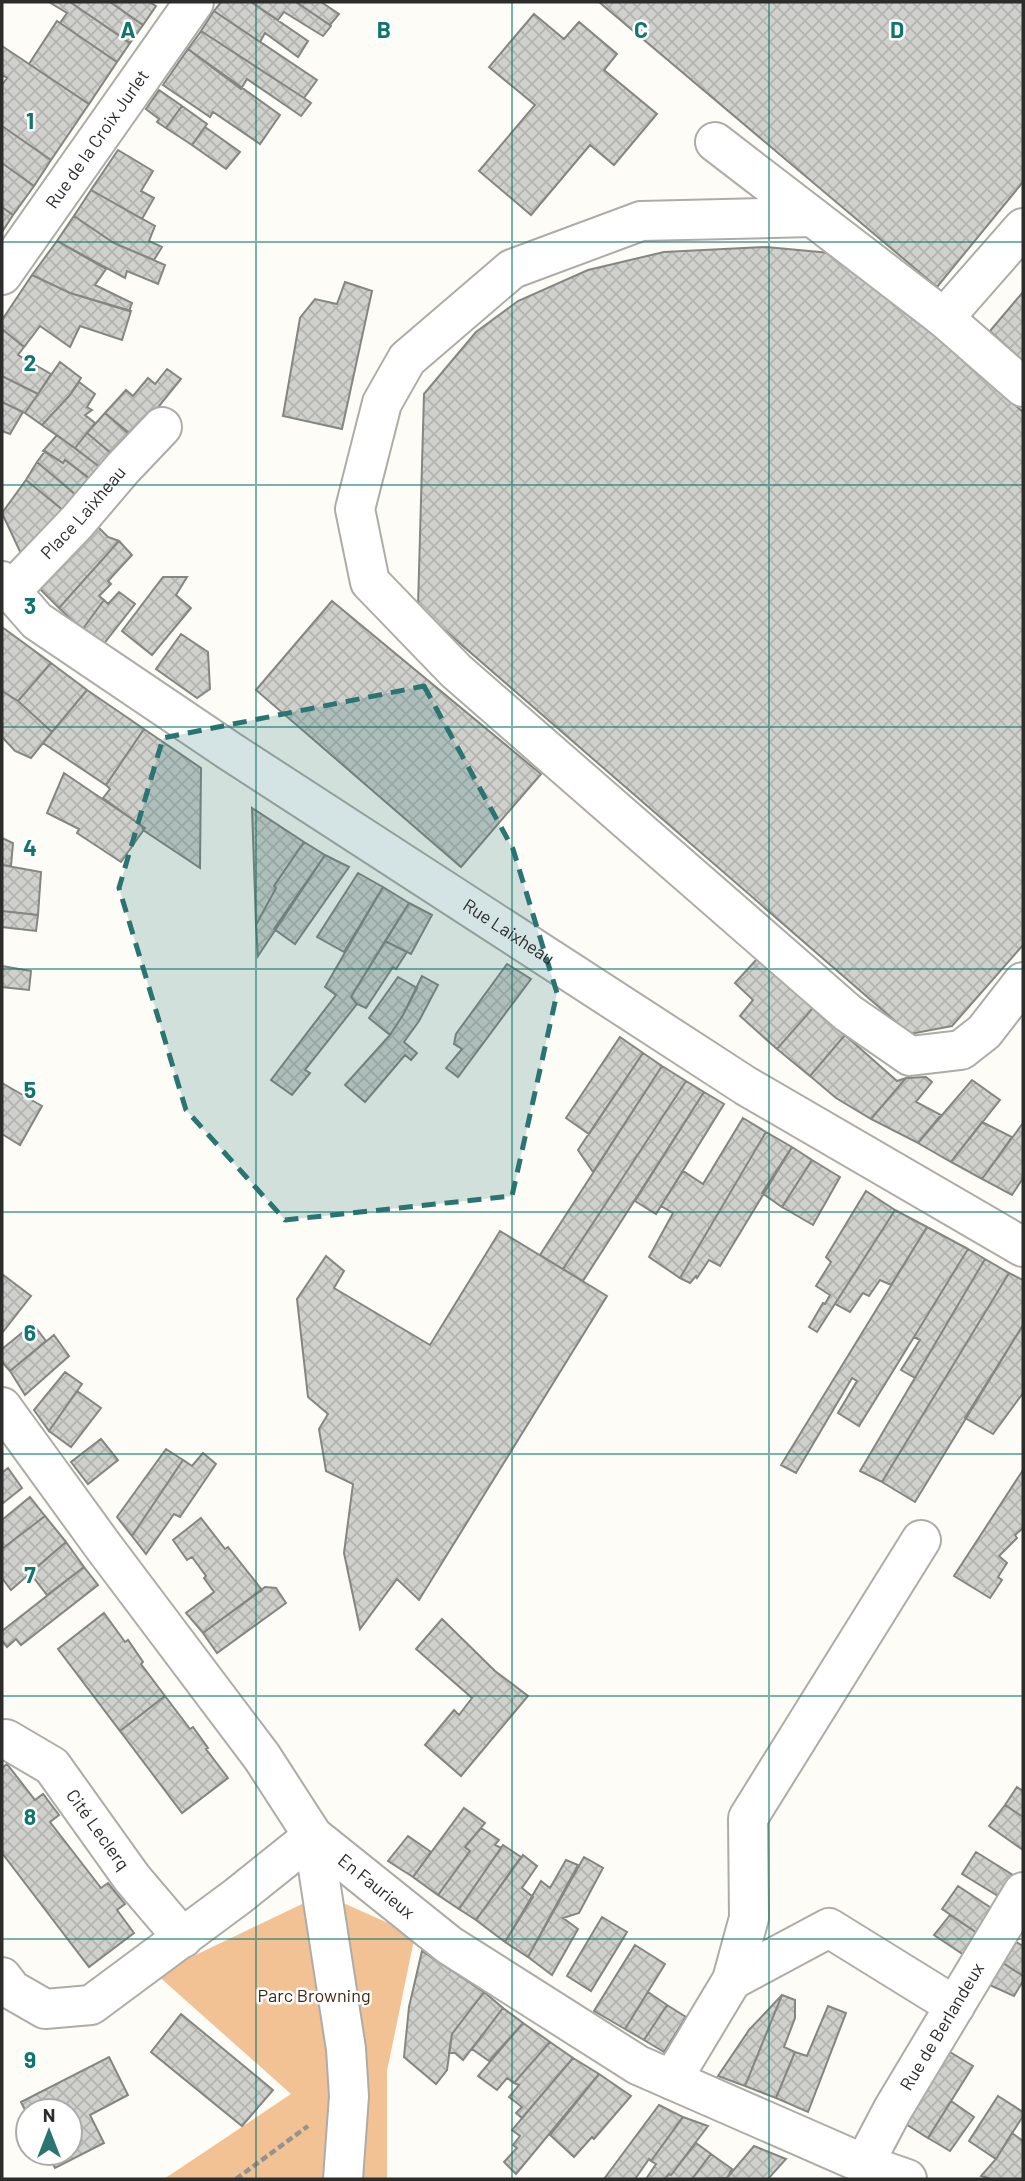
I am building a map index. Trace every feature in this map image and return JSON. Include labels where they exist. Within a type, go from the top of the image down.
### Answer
[{"type":"street","name":"Rue de la Croix Jurlet","points":[[2,275],[194,2]]},
{"type":"street","points":[[715,142],[944,318],[1023,387]]},
{"type":"street","points":[[812,216],[641,221],[512,268],[407,359],[382,404],[355,509],[370,582],[456,671],[848,1013],[910,1056],[961,1051],[984,1032],[1023,982]]},
{"type":"street","points":[[944,318],[1023,229]]},
{"type":"street","name":"Place Laixheau","points":[[5,586],[77,522],[162,427]]},
{"type":"street","name":"Rue Laixheau","points":[[5,586],[37,621],[712,1063],[1023,1247]]},
{"type":"street","name":"En Faurieux","points":[[2,1407],[262,1757],[313,1836],[449,1945],[638,2064],[864,2164],[907,2179]]},
{"type":"street","points":[[672,2080],[732,1980],[749,1919],[748,1818],[921,1539]]},
{"type":"street","name":"Cité Leclerq","points":[[2,1740],[6,1739],[52,1766],[132,1878],[183,1938]]},
{"type":"street","points":[[2,1977],[12,1990],[45,2010],[91,2005],[183,1938],[313,1836],[346,2049],[349,2095],[344,2179]]},
{"type":"street","name":"Rue de Berlandeux","points":[[864,2164],[893,2109],[1023,1892]]},
{"type":"street","points":[[732,1980],[829,1928],[955,2006]]},
{"type":"path","points":[[236,2179],[349,2095]]},
{"type":"highlighted area","points":[[424,686],[513,849],[557,993],[512,1196],[285,1220],[186,1110],[119,888],[163,738]]},
{"type":"green space","name":"Parc Browning","points":[[323,1894],[415,1935],[387,2071],[387,2179],[164,2179],[291,2094],[156,1974]]},
{"type":"building","points":[[49,2],[70,2],[130,43],[117,62],[60,23],[67,13]]},
{"type":"building","points":[[70,2],[110,2],[143,25],[130,43]]},
{"type":"building","points":[[110,2],[149,2],[156,6],[143,25]]},
{"type":"building","points":[[221,2],[251,2],[308,41],[298,57],[265,33],[260,42],[214,11]]},
{"type":"building","points":[[251,2],[296,2],[331,26],[323,36],[284,12],[278,20]]},
{"type":"building","points":[[296,2],[321,2],[339,14],[330,25]]},
{"type":"building","points":[[599,2],[1023,2],[1023,182],[937,287]]},
{"type":"building","points":[[214,11],[317,80],[304,98],[201,31]]},
{"type":"building","points":[[534,14],[564,39],[579,22],[617,54],[604,70],[657,114],[614,165],[590,145],[531,215],[479,171],[535,105],[489,67]]},
{"type":"building","points":[[57,21],[117,62],[89,104],[29,64]]},
{"type":"building","points":[[201,31],[311,103],[301,116],[247,79],[241,89],[188,49]]},
{"type":"building","points":[[2,46],[89,104],[51,160],[2,126],[2,85],[7,78],[2,75]]},
{"type":"building","points":[[188,49],[280,115],[260,144],[213,112],[210,117],[163,85]]},
{"type":"building","points":[[159,90],[182,106],[166,128],[146,109]]},
{"type":"building","points":[[182,106],[207,124],[192,145],[166,128]]},
{"type":"building","points":[[2,126],[51,160],[34,186],[2,163]]},
{"type":"building","points":[[205,127],[240,152],[226,169],[192,145]]},
{"type":"building","points":[[118,150],[153,171],[141,191],[154,198],[142,219],[91,190]]},
{"type":"building","points":[[2,163],[34,186],[13,215],[2,207]]},
{"type":"building","points":[[91,190],[155,226],[149,241],[162,247],[154,260],[114,243],[74,216]]},
{"type":"building","points":[[2,207],[13,215],[2,232]]},
{"type":"building","points":[[74,216],[114,243],[165,265],[158,284],[127,271],[125,278],[57,241]]},
{"type":"building","points":[[57,241],[106,269],[95,285],[132,303],[129,311],[70,293],[32,275]]},
{"type":"building","points":[[766,247],[841,254],[1023,412],[1023,945],[952,1026],[910,1034],[418,607],[424,394],[476,332],[518,301],[588,270],[664,252]]},
{"type":"building","points":[[32,275],[70,293],[131,311],[122,340],[80,326],[70,347],[40,326],[24,347],[2,329],[2,320]]},
{"type":"building","points":[[345,282],[372,291],[342,429],[283,416],[300,318],[315,299],[337,304]]},
{"type":"building","points":[[1023,292],[1023,361],[990,331]]},
{"type":"building","points":[[2,329],[24,347],[18,355],[51,374],[38,394],[2,376]]},
{"type":"building","points":[[60,362],[81,378],[70,395],[42,425],[25,413]]},
{"type":"building","points":[[167,369],[181,379],[134,437],[105,413],[126,390],[133,396],[148,378],[155,384]]},
{"type":"building","points":[[2,376],[38,394],[25,413],[2,402]]},
{"type":"building","points":[[79,382],[95,394],[87,407],[92,410],[85,415],[95,423],[75,448],[42,425]]},
{"type":"building","points":[[2,402],[23,412],[10,434],[2,431]]},
{"type":"building","points":[[105,413],[129,434],[112,454],[87,433]]},
{"type":"building","points":[[87,433],[112,454],[101,468],[75,448]]},
{"type":"building","points":[[57,435],[101,468],[92,480],[65,460],[63,463],[43,451]]},
{"type":"building","points":[[45,451],[63,463],[65,460],[90,479],[76,495],[37,462]]},
{"type":"building","points":[[37,462],[77,496],[64,511],[26,480]]},
{"type":"building","points":[[26,480],[64,511],[23,558],[2,513]]},
{"type":"building","points":[[96,525],[108,537],[119,541],[59,608],[38,587]]},
{"type":"building","points":[[119,541],[132,555],[108,581],[111,584],[99,596],[104,600],[82,630],[59,608]]},
{"type":"building","points":[[163,577],[187,577],[176,595],[191,608],[152,655],[122,631]]},
{"type":"building","points":[[119,592],[135,604],[102,646],[82,630],[104,600],[108,604]]},
{"type":"building","points":[[332,601],[541,774],[461,867],[256,690]]},
{"type":"building","points":[[2,627],[51,663],[18,701],[2,691]]},
{"type":"building","points":[[181,634],[208,652],[210,689],[197,698],[156,669]]},
{"type":"building","points":[[51,663],[87,690],[52,732],[18,701]]},
{"type":"building","points":[[87,690],[144,729],[106,785],[43,743]]},
{"type":"building","points":[[2,691],[18,701],[52,732],[31,758],[15,751],[2,737]]},
{"type":"building","points":[[144,729],[201,768],[200,868],[143,830],[143,827],[103,798],[110,789],[106,785]]},
{"type":"building","points":[[64,773],[145,828],[121,862],[77,833],[79,829],[47,813]]},
{"type":"building","points":[[252,808],[304,842],[274,886],[276,888],[256,925]]},
{"type":"building","points":[[2,838],[13,843],[11,866],[2,865]]},
{"type":"building","points":[[304,842],[325,855],[258,956],[256,925],[276,888],[274,886]]},
{"type":"building","points":[[325,855],[349,867],[295,944],[274,929]]},
{"type":"building","points":[[2,865],[41,872],[38,915],[2,911]]},
{"type":"building","points":[[358,873],[383,887],[344,952],[317,937]]},
{"type":"building","points":[[383,887],[409,903],[351,997],[357,1004],[305,1070],[310,1073],[292,1095],[271,1080],[336,995],[325,987]]},
{"type":"building","points":[[409,903],[432,915],[411,954],[385,941]]},
{"type":"building","points":[[2,911],[38,915],[36,931],[2,927]]},
{"type":"building","points":[[385,941],[407,952],[396,969],[393,967],[366,1008],[351,997]]},
{"type":"building","points":[[757,959],[813,1008],[777,1049],[740,1016],[753,1000],[735,983]]},
{"type":"building","points":[[507,964],[531,979],[458,1077],[446,1068],[462,1049],[454,1044],[456,1034]]},
{"type":"building","points":[[2,966],[31,971],[29,990],[2,987]]},
{"type":"building","points":[[422,976],[438,985],[419,1021],[404,1042],[417,1053],[411,1060],[405,1055],[365,1102],[345,1085],[390,1035]]},
{"type":"building","points":[[398,977],[417,988],[390,1035],[369,1018]]},
{"type":"building","points":[[813,1008],[845,1035],[810,1076],[777,1049]]},
{"type":"building","points":[[845,1035],[897,1081],[906,1078],[871,1119],[836,1098],[810,1076]]},
{"type":"building","points":[[620,1037],[643,1053],[589,1134],[566,1118]]},
{"type":"building","points":[[643,1053],[662,1066],[593,1172],[578,1150]]},
{"type":"building","points":[[662,1066],[686,1081],[563,1269],[540,1255]]},
{"type":"building","points":[[926,1077],[932,1082],[916,1102],[941,1115],[918,1143],[871,1119],[906,1078]]},
{"type":"building","points":[[972,1080],[1000,1100],[951,1162],[918,1143]]},
{"type":"building","points":[[686,1081],[704,1092],[583,1281],[563,1269]]},
{"type":"building","points":[[2,1083],[42,1106],[20,1145],[2,1134]]},
{"type":"building","points":[[704,1092],[724,1104],[656,1214],[635,1201]]},
{"type":"building","points":[[743,1118],[766,1132],[680,1278],[649,1257],[673,1213],[661,1206],[683,1171],[703,1184]]},
{"type":"building","points":[[982,1122],[1012,1137],[982,1179],[951,1162]]},
{"type":"building","points":[[1023,1123],[1023,1178],[1012,1195],[982,1179]]},
{"type":"building","points":[[766,1132],[792,1147],[720,1266],[709,1260],[697,1278],[696,1276],[690,1283],[680,1278]]},
{"type":"building","points":[[792,1147],[812,1160],[782,1207],[762,1193]]},
{"type":"building","points":[[812,1160],[840,1177],[813,1225],[782,1207]]},
{"type":"building","points":[[866,1191],[895,1210],[817,1332],[809,1327],[830,1295],[816,1286],[831,1262],[826,1257]]},
{"type":"building","points":[[895,1210],[927,1227],[891,1285],[880,1280],[869,1296],[863,1293],[850,1312],[835,1304]]},
{"type":"building","points":[[927,1227],[968,1249],[859,1426],[838,1413],[857,1381],[852,1378],[796,1473],[781,1465]]},
{"type":"building","points":[[500,1231],[607,1296],[419,1600],[397,1579],[360,1629],[344,1553],[353,1484],[326,1471],[319,1429],[328,1414],[308,1397],[297,1299],[326,1256],[344,1271],[334,1288],[430,1345]]},
{"type":"building","points":[[968,1249],[985,1259],[915,1378],[901,1370],[920,1340],[914,1337]]},
{"type":"building","points":[[985,1259],[1009,1273],[882,1482],[860,1471]]},
{"type":"building","points":[[1009,1273],[1023,1280],[1023,1325],[915,1502],[882,1482]]},
{"type":"building","points":[[2,1274],[31,1296],[2,1333]]},
{"type":"building","points":[[33,1324],[46,1341],[10,1371],[2,1362],[2,1349]]},
{"type":"building","points":[[1023,1325],[1023,1393],[993,1434],[965,1418]]},
{"type":"building","points":[[54,1335],[69,1356],[25,1395],[10,1371]]},
{"type":"building","points":[[65,1372],[82,1384],[49,1431],[34,1410]]},
{"type":"building","points":[[77,1391],[101,1408],[71,1447],[49,1431]]},
{"type":"building","points":[[101,1439],[118,1460],[88,1484],[71,1462]]},
{"type":"building","points":[[166,1449],[183,1460],[132,1536],[117,1517]]},
{"type":"building","points":[[203,1453],[216,1464],[180,1517],[174,1514],[146,1554],[132,1536],[183,1460],[192,1466]]},
{"type":"building","points":[[8,1468],[22,1488],[2,1504],[2,1473]]},
{"type":"building","points":[[1023,1470],[1023,1528],[999,1556],[1007,1563],[998,1577],[1002,1580],[990,1598],[954,1576]]},
{"type":"building","points":[[30,1497],[45,1516],[2,1549],[2,1520]]},
{"type":"building","points":[[45,1516],[66,1542],[11,1590],[2,1578],[2,1549]]},
{"type":"building","points":[[201,1518],[262,1590],[203,1633],[186,1613],[214,1592],[192,1557],[187,1560],[173,1540]]},
{"type":"building","points":[[66,1542],[84,1567],[47,1595],[30,1573]]},
{"type":"building","points":[[84,1567],[98,1585],[21,1645],[16,1639],[7,1647],[2,1641],[2,1631]]},
{"type":"building","points":[[265,1587],[276,1588],[286,1603],[217,1653],[203,1633]]},
{"type":"building","points":[[104,1613],[125,1642],[128,1640],[143,1662],[141,1664],[165,1696],[120,1731],[58,1649]]},
{"type":"building","points":[[442,1619],[495,1671],[528,1696],[461,1776],[425,1745],[454,1710],[459,1715],[472,1698],[416,1649]]},
{"type":"building","points":[[165,1696],[190,1729],[193,1727],[228,1778],[182,1813],[120,1731]]},
{"type":"building","points":[[7,1764],[35,1800],[43,1794],[59,1815],[50,1822],[101,1888],[108,1883],[125,1904],[117,1910],[134,1933],[89,1967],[2,1853],[2,1768]]},
{"type":"building","points":[[1017,1787],[1023,1791],[1023,1817],[1005,1805]]},
{"type":"building","points":[[1005,1805],[1023,1817],[1023,1850],[989,1826]]},
{"type":"building","points":[[464,1808],[485,1823],[465,1847],[470,1851],[438,1895],[413,1877]]},
{"type":"building","points":[[481,1828],[499,1840],[495,1845],[501,1848],[459,1909],[438,1895],[470,1851],[465,1847]]},
{"type":"building","points":[[408,1836],[431,1852],[413,1877],[388,1861]]},
{"type":"building","points":[[503,1845],[521,1857],[476,1920],[459,1909]]},
{"type":"building","points":[[976,1852],[1021,1880],[1008,1902],[962,1874]]},
{"type":"building","points":[[523,1855],[537,1866],[522,1888],[533,1897],[505,1942],[476,1920]]},
{"type":"building","points":[[584,1857],[603,1868],[579,1913],[563,1918],[578,1929],[552,1975],[528,1957]]},
{"type":"building","points":[[566,1860],[578,1865],[528,1957],[505,1942],[541,1881],[550,1888]]},
{"type":"building","points":[[958,1886],[1002,1915],[986,1939],[942,1909]]},
{"type":"building","points":[[950,1915],[986,1939],[973,1961],[934,1935]]},
{"type":"building","points":[[602,1917],[627,1932],[591,1991],[567,1976]]},
{"type":"building","points":[[1009,1938],[1023,1946],[1023,1976],[997,1959]]},
{"type":"building","points":[[635,1945],[665,1964],[625,2029],[594,2011]]},
{"type":"building","points":[[422,1951],[484,1992],[452,2034],[447,2070],[436,2084],[404,2057],[409,2007]]},
{"type":"building","points":[[997,1959],[1023,1976],[1014,1996],[985,1983]]},
{"type":"building","points":[[484,1992],[503,2008],[463,2060],[455,2053],[449,2053],[452,2034]]},
{"type":"building","points":[[648,1992],[667,2005],[644,2040],[625,2029]]},
{"type":"building","points":[[782,1995],[745,2086],[718,2076],[749,2030]]},
{"type":"building","points":[[782,1995],[795,2000],[795,2018],[784,2047],[795,2052],[776,2098],[745,2086]]},
{"type":"building","points":[[667,2005],[686,2017],[664,2052],[644,2040]]},
{"type":"building","points":[[828,2006],[846,2013],[808,2112],[776,2098],[795,2052],[807,2056]]},
{"type":"building","points":[[503,2008],[523,2023],[489,2061],[472,2049]]},
{"type":"building","points":[[181,2014],[273,2090],[242,2126],[151,2052]]},
{"type":"building","points":[[523,2023],[550,2042],[514,2083],[507,2078],[497,2090],[478,2076]]},
{"type":"building","points":[[550,2042],[573,2058],[522,2118],[516,2113],[522,2107],[509,2097],[519,2085],[514,2083]]},
{"type":"building","points":[[945,2049],[973,2066],[928,2138],[901,2121]]},
{"type":"building","points":[[109,2057],[128,2095],[90,2115],[104,2143],[84,2153],[84,2097],[31,2097]]},
{"type":"building","points":[[573,2058],[599,2074],[516,2174],[504,2162],[517,2148],[513,2145],[520,2136],[512,2130]]},
{"type":"building","points":[[599,2074],[631,2096],[594,2139],[592,2137],[574,2157],[550,2135]]},
{"type":"building","points":[[998,2096],[1023,2112],[1023,2116],[996,2159],[969,2141]]},
{"type":"building","points":[[951,2101],[974,2117],[950,2151],[928,2138]]},
{"type":"building","points":[[659,2105],[683,2117],[651,2161],[649,2159],[635,2179],[604,2179]]},
{"type":"building","points":[[683,2117],[708,2126],[671,2175],[665,2179],[646,2179],[656,2164],[651,2161]]},
{"type":"building","points":[[1012,2133],[1023,2141],[1023,2179],[991,2179],[981,2176],[996,2159]]},
{"type":"building","points":[[696,2143],[711,2154],[692,2179],[665,2179],[671,2175]]},
{"type":"building","points":[[754,2146],[786,2159],[768,2179],[726,2179]]},
{"type":"building","points":[[711,2154],[732,2169],[727,2178],[692,2179]]}]
